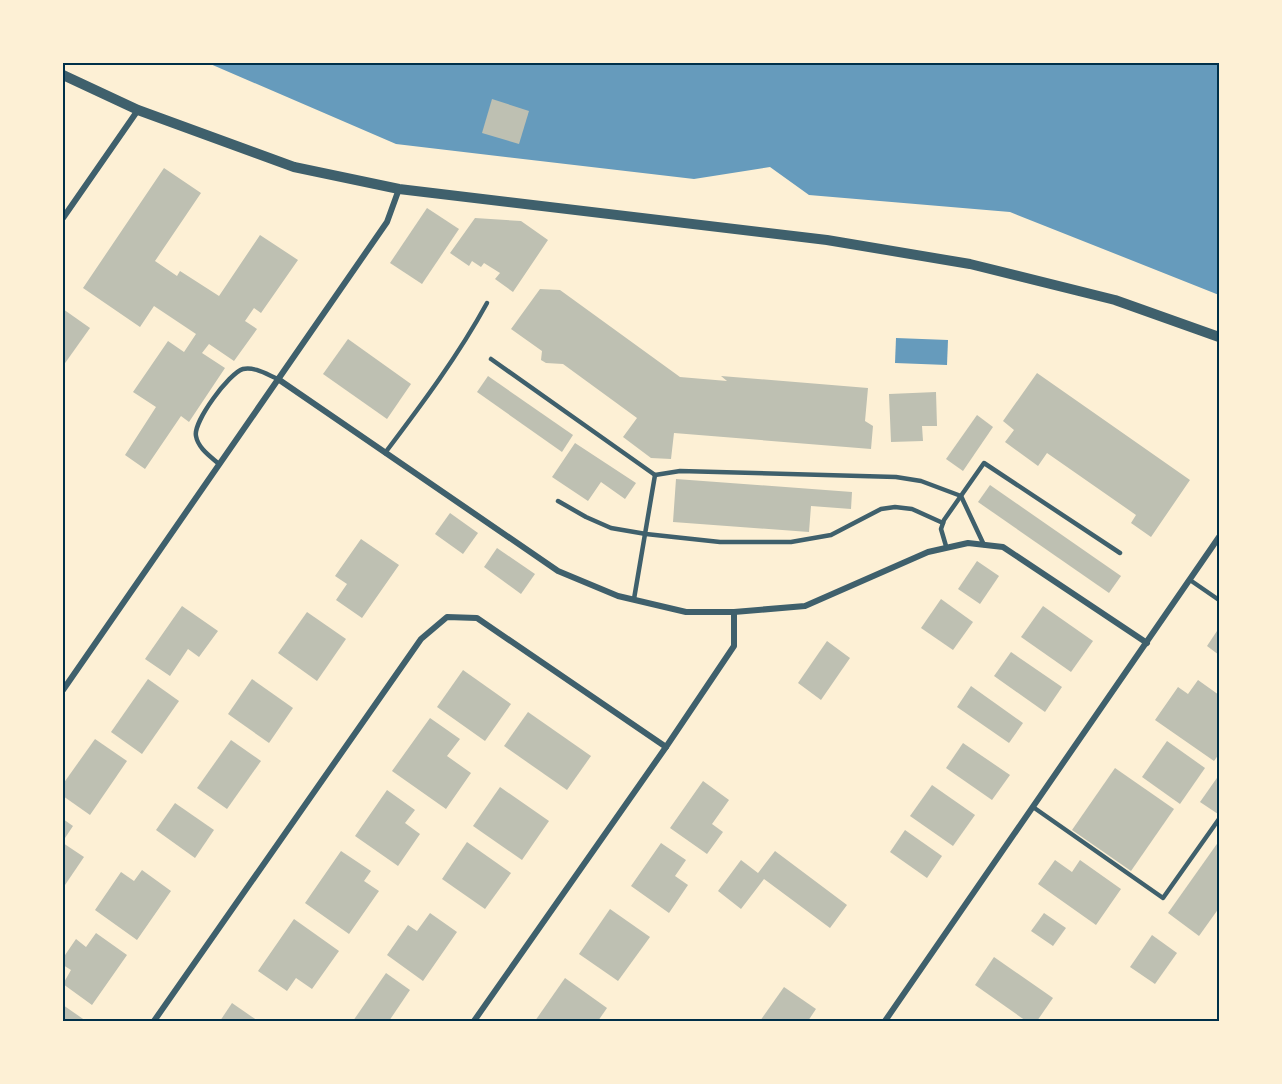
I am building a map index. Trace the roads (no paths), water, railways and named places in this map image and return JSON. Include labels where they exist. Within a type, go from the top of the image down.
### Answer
[{"type":"street","points":[[63,75],[138,110],[294,166],[399,189],[827,240],[970,264],[1115,300],[1219,337]]},
{"type":"street","points":[[63,218],[138,110]]},
{"type":"street","points":[[63,690],[387,222],[399,189]]},
{"type":"street","points":[[278,379],[558,571],[618,596],[686,612],[734,612],[805,606],[928,552],[946,546],[968,543],[1003,547],[1147,643]]},
{"type":"street","points":[[885,1021],[1219,537]]},
{"type":"street","points":[[474,1021],[734,646],[734,612]]},
{"type":"street","points":[[154,1021],[421,639],[447,617],[477,618],[666,747]]},
{"type":"lane","points":[[386,453],[472,331],[487,303]]},
{"type":"lane","points":[[491,359],[656,476],[680,471],[896,477],[921,481],[961,496],[984,545]]},
{"type":"lane","points":[[219,464],[203,450],[198,442],[195,434],[199,420],[229,379],[243,369],[255,369],[278,379]]},
{"type":"lane","points":[[946,546],[941,529],[943,523],[984,464],[1120,553]]},
{"type":"lane","points":[[634,599],[656,476]]},
{"type":"lane","points":[[558,501],[611,528],[720,542],[791,543],[831,535],[881,509],[895,507],[912,509],[943,523]]},
{"type":"lane","points":[[1190,580],[1219,600]]},
{"type":"lane","points":[[1033,807],[1163,898],[1219,819]]},
{"type":"water","points":[[208,63],[1219,63],[1219,295],[1010,212],[809,195],[770,167],[694,179],[396,144]]},
{"type":"water","points":[[896,338],[948,340],[947,365],[895,363]]}]
